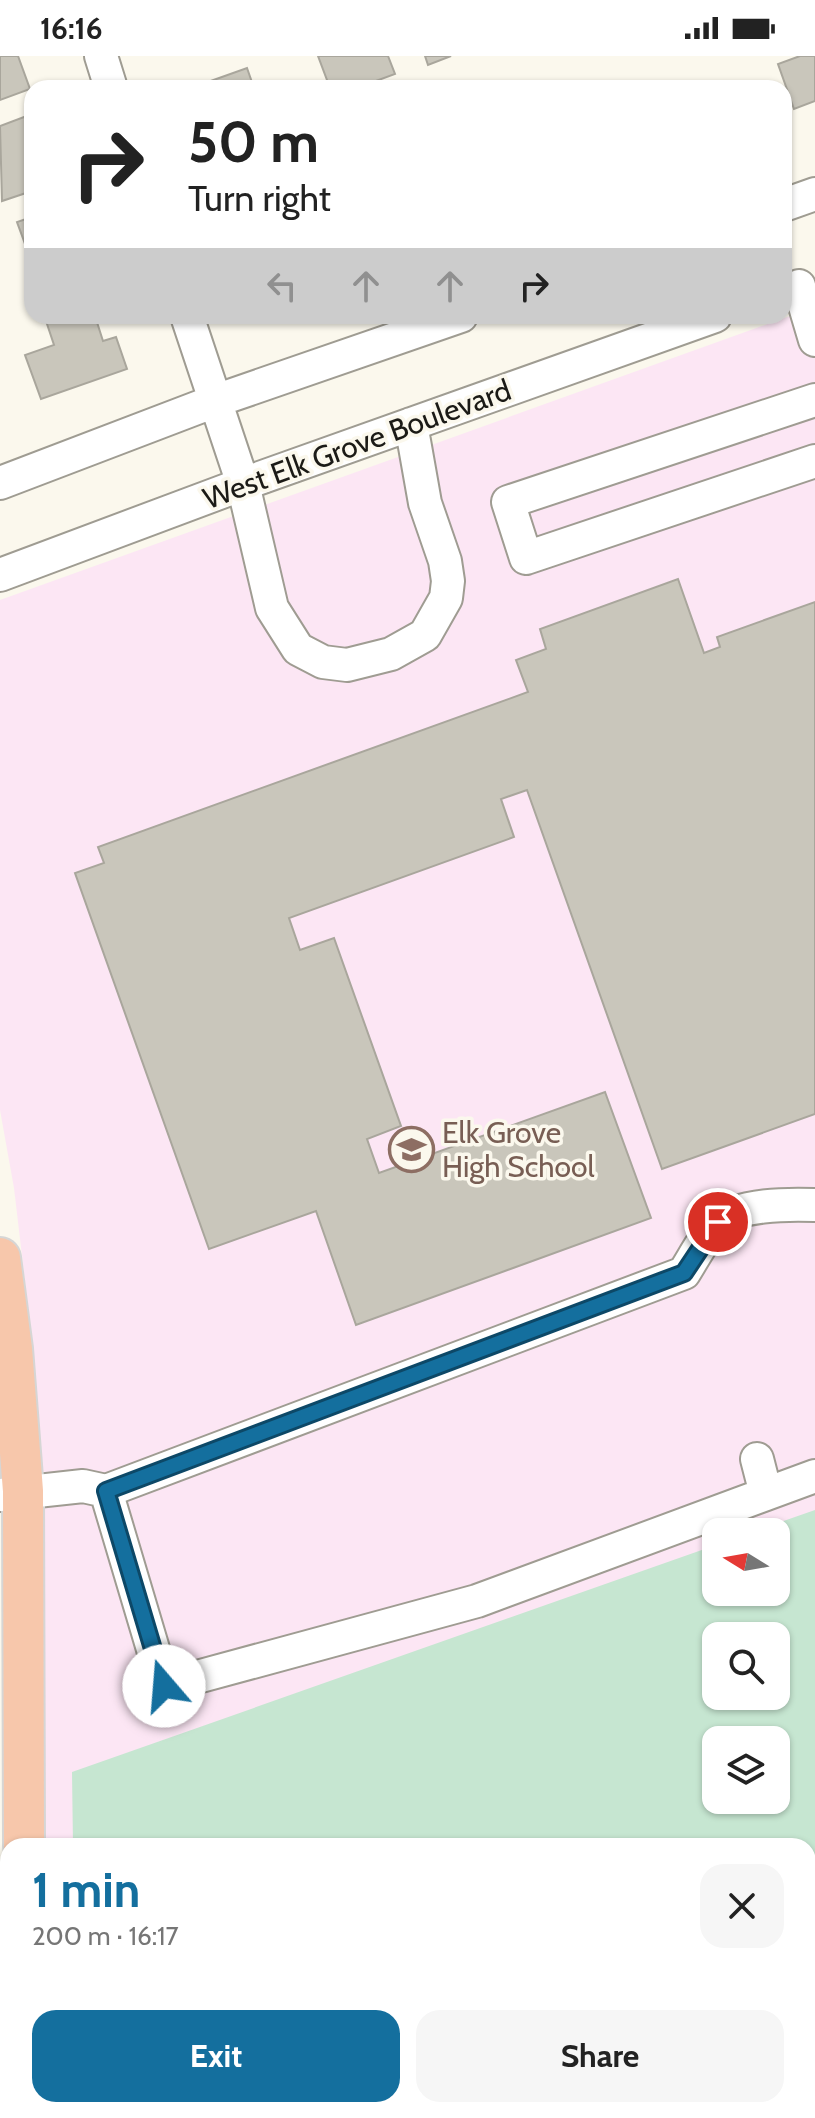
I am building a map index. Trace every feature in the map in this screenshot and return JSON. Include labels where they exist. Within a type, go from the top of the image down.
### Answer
[{"type":"main road","points":[[0,1258],[12,1349],[12,1493],[24,1838]]},
{"type":"street","points":[[101,56],[108,80]]},
{"type":"street","points":[[792,202],[815,194]]},
{"type":"street","points":[[799,286],[815,340]]},
{"type":"street","points":[[190,324],[243,484],[272,608],[298,649],[323,662],[347,665],[391,654],[425,635],[446,598],[448,581],[445,561],[425,503],[411,424]]},
{"type":"street","points":[[0,483],[215,401],[438,324]]},
{"type":"street","name":"West Elk Grove Boulevard","points":[[0,575],[243,484],[692,324]]},
{"type":"street","points":[[815,400],[508,502],[526,558],[815,461]]},
{"type":"street","points":[[12,1493],[83,1486],[106,1491],[684,1273],[718,1222],[778,1203],[815,1205]]},
{"type":"street","points":[[757,1459],[766,1494]]},
{"type":"street","points":[[106,1491],[164,1686],[477,1601],[815,1476]]},
{"type":"shaded area","name":"Elk Grove High School","points":[[815,307],[815,1838],[45,1838],[44,1519],[27,1298],[14,1188],[0,1110],[0,600],[768,324],[792,324],[792,315]]},
{"type":"green space","points":[[815,1510],[815,1838],[73,1838],[72,1772],[702,1550],[702,1606],[790,1606],[790,1519]]},
{"type":"building","points":[[0,56],[18,56],[27,80],[24,80],[24,91],[0,100]]},
{"type":"building","points":[[318,56],[388,56],[395,74],[379,80],[327,80]]},
{"type":"building","points":[[425,56],[451,56],[428,65]]},
{"type":"building","points":[[800,56],[815,56],[815,101],[794,109],[792,80],[784,80],[778,64]]},
{"type":"building","points":[[247,68],[251,80],[213,80]]},
{"type":"building","points":[[24,117],[24,194],[2,201],[0,126]]},
{"type":"building","points":[[24,220],[24,241],[17,222]]},
{"type":"building","points":[[47,324],[98,324],[103,341],[116,337],[127,369],[41,399],[25,355],[54,345]]},
{"type":"building","name":"Elk Grove High School","points":[[678,579],[704,653],[720,647],[717,637],[815,602],[815,1114],[662,1169],[527,790],[501,799],[514,837],[289,918],[300,950],[334,938],[401,1126],[367,1139],[379,1173],[605,1092],[651,1218],[356,1325],[316,1211],[209,1249],[75,873],[104,863],[98,847],[528,692],[516,660],[546,649],[540,629]]},
{"type":"place","name":"Elk Grove High School","points":[[411,1149]]},
{"type":"route","points":[[164,1686],[106,1491],[684,1273],[718,1222]]}]
